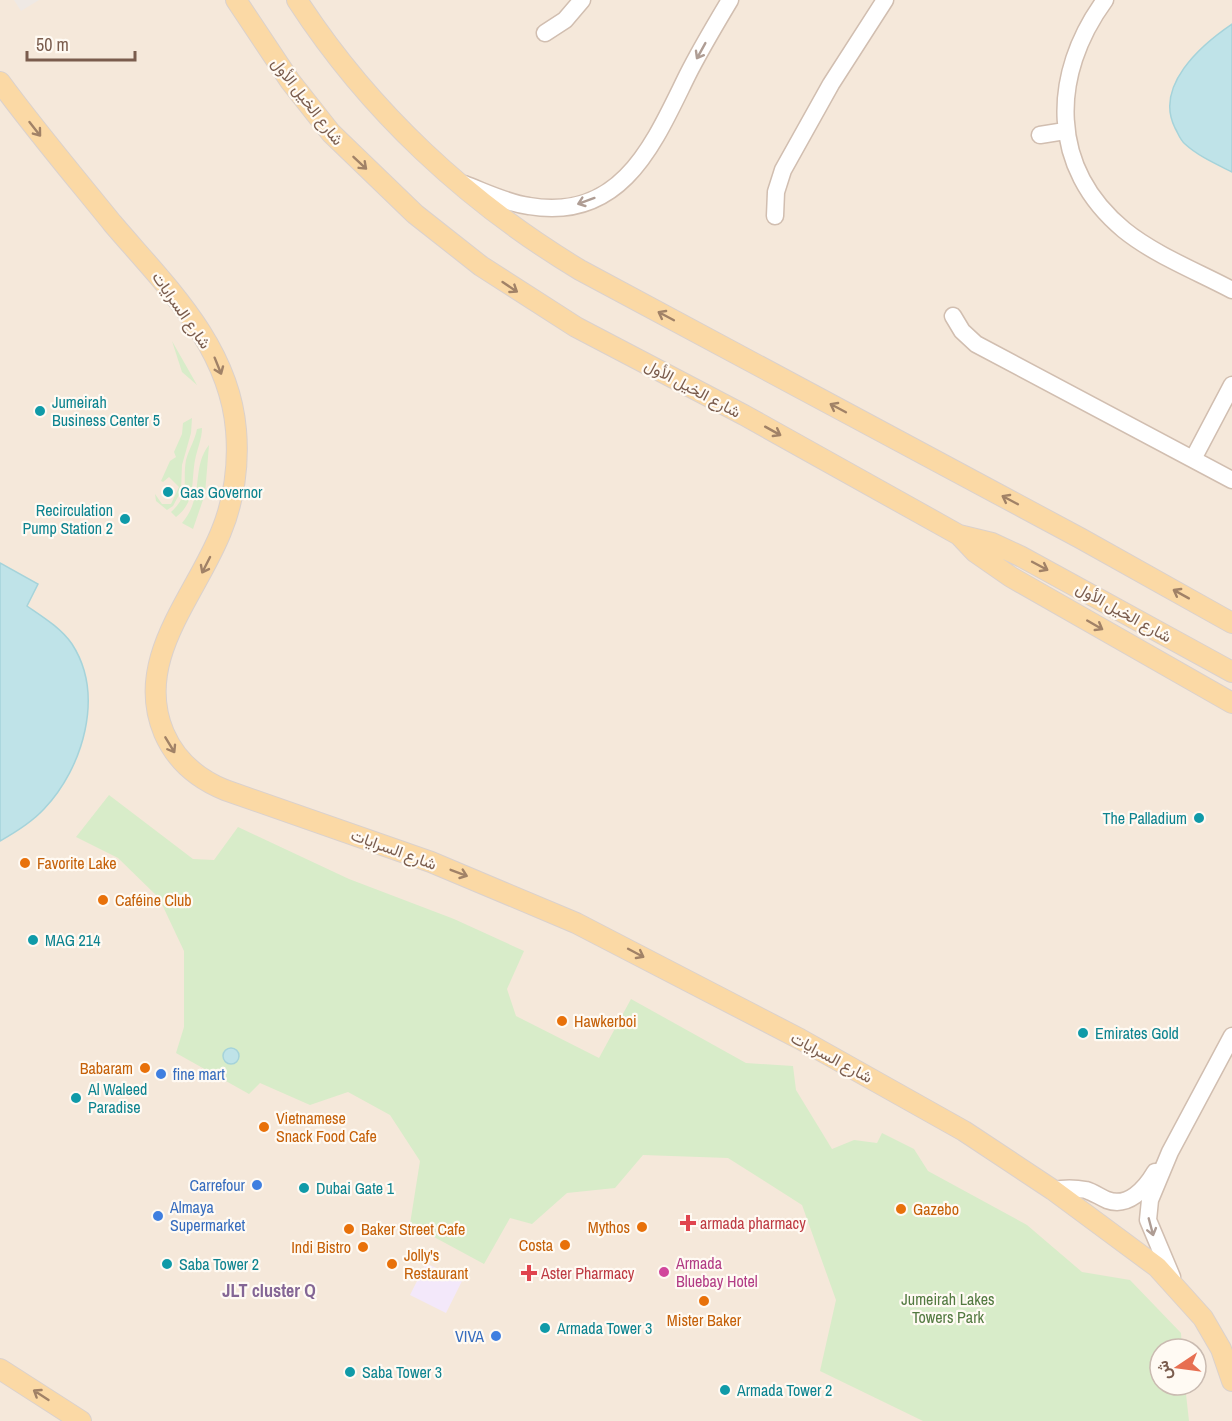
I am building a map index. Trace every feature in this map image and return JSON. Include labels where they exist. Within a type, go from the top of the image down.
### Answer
[{"type":"main road","name":"شارع الخيل الأول","points":[[236,0],[283,72],[331,134],[414,214],[481,267],[576,327],[744,415],[959,535],[1008,550],[1232,672]]},
{"type":"main road","points":[[297,0],[336,55],[420,149],[511,226],[580,270],[1069,532],[1232,623]]},
{"type":"main road","name":"شارع السرايات","points":[[0,82],[43,139],[178,299],[212,351],[228,389],[236,440],[236,470],[229,511],[214,550],[166,643],[157,666],[154,691],[158,719],[170,746],[188,768],[207,783],[431,862],[495,887],[612,940],[964,1131],[1053,1190],[1157,1267],[1203,1318],[1221,1349],[1232,1381]]},
{"type":"main road","points":[[959,535],[975,552],[1011,577],[1232,703]]},
{"type":"main road","points":[[0,1369],[81,1421]]},
{"type":"street","points":[[545,33],[565,20],[582,0]]},
{"type":"street","points":[[456,181],[530,207],[561,207],[584,202],[606,192],[632,173],[651,149],[692,67],[730,0]]},
{"type":"street","points":[[775,216],[776,192],[783,170],[836,76],[885,0]]},
{"type":"street","points":[[1105,0],[1087,29],[1072,68],[1065,109],[1065,130],[1080,174],[1092,194],[1115,221],[1142,243],[1232,290]]},
{"type":"street","points":[[1040,135],[1065,130]]},
{"type":"street","points":[[952,316],[969,338],[983,348],[1232,480]]},
{"type":"street","points":[[1194,459],[1232,385]]},
{"type":"street","points":[[1180,1291],[1164,1264],[1148,1220],[1150,1200],[1170,1152],[1232,1036]]},
{"type":"street","points":[[1053,1190],[1077,1188],[1107,1200],[1126,1200],[1145,1187],[1170,1152]]},
{"type":"shaded area","points":[[0,0],[1232,0],[1232,1421],[0,1421]]},
{"type":"shaded area","points":[[14,0],[39,0],[21,11]]},
{"type":"shaded area","points":[[426,1263],[462,1281],[446,1313],[410,1295]]},
{"type":"green space","points":[[172,341],[197,385],[182,372]]},
{"type":"green space","points":[[192,418],[191,433],[182,465],[181,491],[173,506],[167,510],[156,501],[155,494],[162,504],[171,504],[179,487],[169,477],[161,481],[170,461],[176,457],[174,452],[182,434],[183,423]]},
{"type":"green space","points":[[202,428],[190,498],[176,517],[171,512],[183,493],[186,460],[197,429]]},
{"type":"green space","points":[[209,445],[205,494],[193,529],[182,523],[193,503],[200,463]]},
{"type":"green space","name":"Jumeirah Lakes Towers Park","points":[[109,795],[193,859],[214,860],[238,827],[349,879],[454,919],[524,951],[507,989],[516,1016],[599,1058],[631,999],[746,1063],[793,1066],[796,1090],[832,1149],[854,1140],[877,1143],[882,1133],[914,1149],[928,1171],[1027,1225],[1082,1272],[1130,1280],[1181,1333],[1181,1337],[1148,1337],[1148,1397],[1186,1397],[1189,1421],[923,1421],[820,1371],[836,1300],[802,1205],[728,1158],[643,1155],[615,1188],[567,1193],[532,1224],[510,1218],[484,1264],[410,1224],[420,1161],[390,1115],[348,1092],[310,1105],[260,1083],[249,1094],[176,1053],[184,1027],[184,951],[159,898],[118,858],[76,837]]},
{"type":"water","points":[[1232,24],[1232,172],[1201,156],[1183,142],[1170,112],[1171,97],[1184,68],[1207,43]]},
{"type":"water","points":[[0,563],[38,584],[27,606],[57,628],[72,644],[82,664],[87,686],[88,708],[79,752],[58,792],[34,818],[0,841]]},
{"type":"water","points":[[231,1048],[237,1050],[239,1056],[237,1062],[231,1064],[225,1062],[223,1056],[225,1050]]},
{"type":"place","name":"Jumeirah Business Center 5","points":[[40,411]]},
{"type":"place","name":"Gas Governor","points":[[168,492]]},
{"type":"place","name":"Recirculation Pump Station 2","points":[[125,519]]},
{"type":"place","name":"The Palladium","points":[[1199,818]]},
{"type":"place","name":"Favorite Lake","points":[[25,863]]},
{"type":"place","name":"Caféine Club","points":[[103,900]]},
{"type":"place","name":"MAG 214","points":[[33,940]]},
{"type":"place","name":"Hawkerboi","points":[[562,1021]]},
{"type":"place","name":"Emirates Gold","points":[[1083,1033]]},
{"type":"place","name":"Babaram","points":[[145,1068]]},
{"type":"place","name":"fine mart","points":[[161,1074]]},
{"type":"place","name":"Al Waleed Paradise","points":[[76,1098]]},
{"type":"place","name":"Vietnamese Snack Food Cafe","points":[[264,1127]]},
{"type":"place","name":"Carrefour","points":[[257,1185]]},
{"type":"place","name":"Dubai Gate 1","points":[[304,1188]]},
{"type":"place","name":"Gazebo","points":[[901,1209]]},
{"type":"place","name":"Almaya Supermarket","points":[[158,1216]]},
{"type":"place","name":"armada pharmacy","points":[[688,1223]]},
{"type":"place","name":"Mythos","points":[[642,1227]]},
{"type":"place","name":"Baker Street Cafe","points":[[349,1229]]},
{"type":"place","name":"Costa","points":[[565,1245]]},
{"type":"place","name":"Indi Bistro","points":[[363,1247]]},
{"type":"place","name":"Saba Tower 2","points":[[167,1264]]},
{"type":"place","name":"Jolly's Restaurant","points":[[392,1264]]},
{"type":"place","name":"Armada Bluebay Hotel","points":[[664,1272]]},
{"type":"place","name":"Aster Pharmacy","points":[[529,1273]]},
{"type":"place","name":"Mister Baker","points":[[704,1301]]},
{"type":"place","name":"Armada Tower 3","points":[[545,1328]]},
{"type":"place","name":"VIVA","points":[[496,1336]]},
{"type":"place","name":"Saba Tower 3","points":[[350,1372]]},
{"type":"place","name":"Armada Tower 2","points":[[725,1390]]},
{"type":"district","name":"JLT cluster Q","points":[[269,1291]]}]
